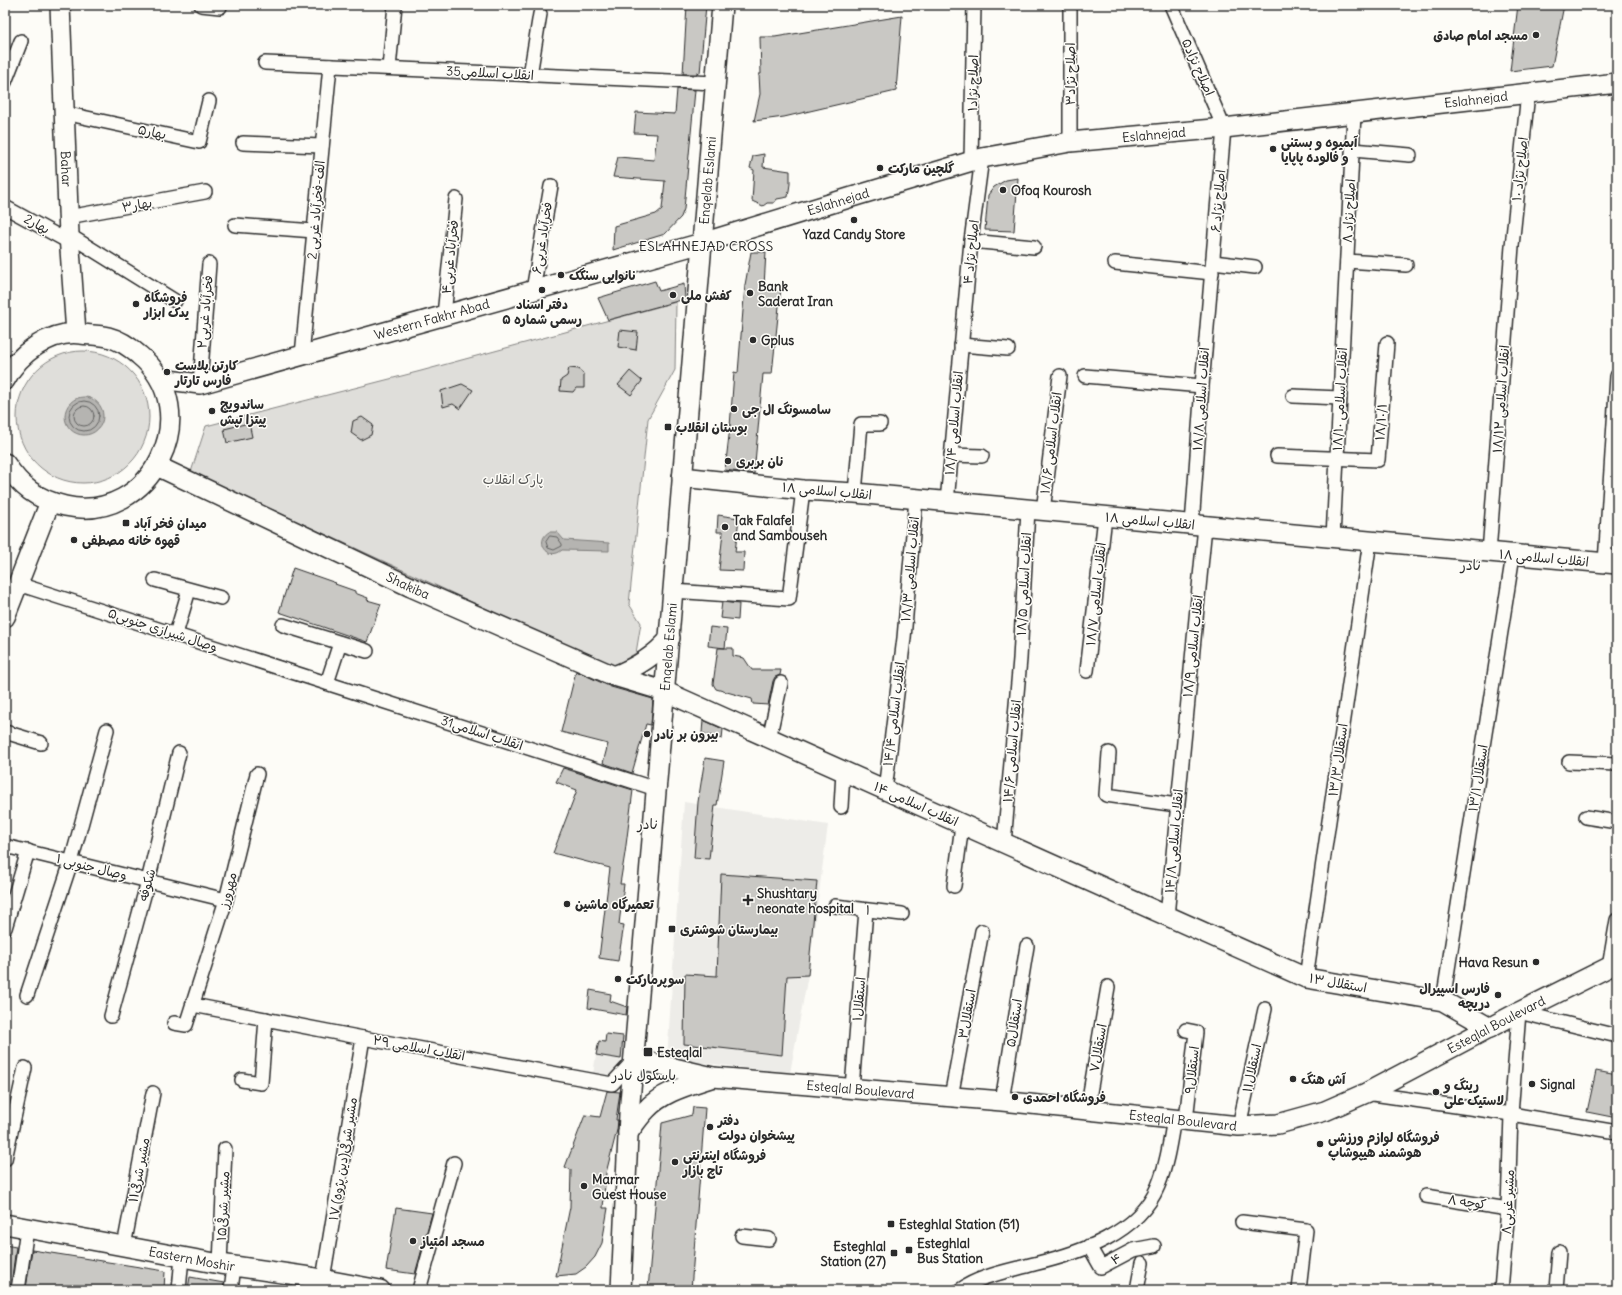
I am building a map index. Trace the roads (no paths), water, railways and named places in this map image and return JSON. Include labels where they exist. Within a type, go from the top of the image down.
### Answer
[{"type":"main road","name":"Bahar","points":[[60,5],[69,231],[76,333]]},
{"type":"main road","name":"Enqelab Eslami","points":[[621,1290],[628,1133],[722,5]]},
{"type":"main road","name":"Eslahnejad","points":[[702,244],[977,160],[1070,142],[1354,114],[1617,83]]},
{"type":"main road","name":"Western Fakhr Abad","points":[[160,379],[200,384],[702,244]]},
{"type":"main road","points":[[5,380],[17,360],[42,342],[63,335],[76,333],[108,337],[129,346],[147,360],[160,379],[168,400],[170,423],[167,445],[157,466],[143,484],[125,497],[96,508],[75,508],[50,502],[37,496],[14,477],[5,463]]},
{"type":"main road","name":"Shakiba","points":[[157,466],[411,587],[614,676],[664,691]]},
{"type":"main road","name":"۱۸ انقلاب اسلامی","points":[[682,477],[803,490],[855,493],[1611,564]]},
{"type":"main road","points":[[6,613],[50,502]]},
{"type":"main road","points":[[614,676],[641,663],[664,645],[670,638]]},
{"type":"main road","name":"۱۴ انقلاب اسلامی","points":[[664,691],[1167,916]]},
{"type":"main road","name":"۱۳ استقلال","points":[[1167,916],[1306,978],[1443,1001],[1490,1028]]},
{"type":"main road","name":"Esteqlal Boulevard","points":[[635,1059],[713,1077],[1002,1101],[1239,1126],[1278,1124],[1326,1111],[1366,1093],[1519,1012],[1614,966]]},
{"type":"main road","points":[[628,1133],[646,1110],[657,1100],[673,1091],[713,1077]]},
{"type":"main road","name":"Eastern Moshir","points":[[5,1224],[314,1282],[380,1290]]},
{"type":"street","points":[[200,5],[220,7]]},
{"type":"street","points":[[389,68],[395,5]]},
{"type":"street","name":"اصلاح نژاد۱","points":[[974,5],[977,160]]},
{"type":"street","name":"اصلاح نژاد۳","points":[[1070,5],[1070,142]]},
{"type":"street","name":"اصلاح نژاد۵","points":[[1171,5],[1224,128]]},
{"type":"street","points":[[530,75],[540,14]]},
{"type":"street","points":[[5,82],[21,41]]},
{"type":"street","name":"35انقلاب اسلامی","points":[[265,63],[715,84]]},
{"type":"street","name":"2 الف-فخرآباد غربی","points":[[302,355],[330,66]]},
{"type":"street","name":"۱۰ اصلاح نژاد","points":[[1512,246],[1528,93]]},
{"type":"street","name":"بهار۵","points":[[64,113],[199,142],[209,101]]},
{"type":"street","name":"۸ اصلاح نژاد","points":[[1347,261],[1354,114]]},
{"type":"street","name":"۶ اصلاح نژاد","points":[[1212,267],[1224,128]]},
{"type":"street","points":[[243,143],[322,146]]},
{"type":"street","points":[[1353,150],[1410,155]]},
{"type":"street","name":"۴ اصلاح نژاد","points":[[961,345],[977,160]]},
{"type":"street","name":"۶فخرآباد غربی","points":[[533,290],[551,186]]},
{"type":"street","name":"بهار۳","points":[[69,231],[205,192]]},
{"type":"street","name":"۴فخرآباد غربی","points":[[444,315],[456,199]]},
{"type":"street","name":"2بهار","points":[[5,207],[69,231],[175,301]]},
{"type":"street","points":[[235,225],[314,231]]},
{"type":"street","points":[[971,241],[1034,247]]},
{"type":"street","name":"۱۸/۱۲ انقلاب اسلامی","points":[[1490,552],[1512,246]]},
{"type":"street","points":[[1347,261],[1406,265]]},
{"type":"street","name":"۱۸/۱۰ انقلاب اسلامی","points":[[1333,538],[1347,261]]},
{"type":"street","points":[[1115,263],[1212,267],[1255,267]]},
{"type":"street","name":"۲فخرآباد غربی","points":[[200,384],[209,264]]},
{"type":"street","name":"۱۸/۸ انقلاب اسلامی","points":[[1199,525],[1202,386],[1212,267]]},
{"type":"street","name":"۱۸/۱۰/۱","points":[[1336,457],[1378,460],[1387,343]]},
{"type":"street","points":[[961,345],[1008,348]]},
{"type":"street","name":"۱۸/۴ انقلاب اسلامی","points":[[947,502],[961,345]]},
{"type":"street","name":"۱۸/۶ انقلاب اسلامی","points":[[1036,510],[1060,376]]},
{"type":"street","points":[[1085,376],[1202,386]]},
{"type":"street","points":[[1611,564],[1617,376]]},
{"type":"street","points":[[1293,396],[1340,398]]},
{"type":"street","points":[[855,493],[862,424],[880,424]]},
{"type":"street","points":[[951,455],[982,456]]},
{"type":"street","points":[[1277,456],[1336,457]]},
{"type":"street","points":[[673,591],[789,599],[803,490]]},
{"type":"street","name":"۱۸/۳ انقلاب اسلامی","points":[[904,638],[916,499]]},
{"type":"street","name":"۱۸/۵ انقلاب اسلامی","points":[[1020,659],[1036,510]]},
{"type":"street","name":"۱۸/۷ انقلاب اسلامی","points":[[1087,671],[1104,517]]},
{"type":"street","name":"۱۸/۹ انقلاب اسلامی","points":[[1181,765],[1199,525]]},
{"type":"street","name":"۱۳/۳ استقلال","points":[[1306,978],[1370,541]]},
{"type":"street","name":"۱۳/۱ استقلال","points":[[1443,1001],[1513,555]]},
{"type":"street","points":[[155,580],[221,598]]},
{"type":"street","name":"۵وصال شیرازی جنوبی","points":[[18,584],[309,677]]},
{"type":"street","points":[[176,634],[189,590]]},
{"type":"street","points":[[283,624],[366,651]]},
{"type":"street","name":"۱۴/۴ انقلاب اسلامی","points":[[885,790],[904,638]]},
{"type":"street","points":[[328,683],[340,643]]},
{"type":"street","name":"۱۴/۶ انقلاب اسلامی","points":[[1004,843],[1020,659]]},
{"type":"street","name":"31انقلاب اسلامی","points":[[309,677],[656,788]]},
{"type":"street","points":[[769,738],[781,683]]},
{"type":"street","points":[[27,995],[71,862],[107,730]]},
{"type":"street","points":[[5,732],[41,743]]},
{"type":"street","name":"شکوفه","points":[[111,1016],[148,881],[179,753]]},
{"type":"street","points":[[1109,753],[1106,795],[1177,805]]},
{"type":"street","points":[[1569,762],[1617,764]]},
{"type":"street","name":"۱۴/۸ انقلاب اسلامی","points":[[1167,916],[1181,765]]},
{"type":"street","points":[[841,807],[843,772]]},
{"type":"street","name":"مهرورز","points":[[174,1023],[186,1025],[193,1005],[226,900],[257,774]]},
{"type":"street","points":[[1586,817],[1617,822]]},
{"type":"street","points":[[954,886],[962,825]]},
{"type":"street","name":"وصال جنوبی ۱","points":[[5,846],[226,900]]},
{"type":"street","points":[[5,928],[28,851]]},
{"type":"street","name":"۱","points":[[835,906],[902,914]]},
{"type":"street","name":"استقلال۱","points":[[852,1088],[866,910]]},
{"type":"street","points":[[1614,966],[1617,920]]},
{"type":"street","name":"استقلال۳","points":[[951,1097],[982,931]]},
{"type":"street","name":"استقلال۵","points":[[1002,1101],[1027,946]]},
{"type":"street","name":"استقلال۷","points":[[1086,1110],[1108,987]]},
{"type":"street","name":"انقلاب اسلامی ۲۹","points":[[193,1005],[612,1084],[635,1059]]},
{"type":"street","name":"استقلال۱۱","points":[[1239,1126],[1265,1009]]},
{"type":"street","points":[[1519,1012],[1617,1036]]},
{"type":"street","name":"مشیر غربی۸","points":[[1501,1290],[1508,1209],[1511,1114],[1519,1012]]},
{"type":"street","points":[[242,1080],[261,1083],[266,1019]]},
{"type":"street","name":"استقلال۹","points":[[1180,1119],[1196,1032],[1186,1030]]},
{"type":"street","name":"۱۷ مشیر شرقی(دین پژوه)","points":[[314,1282],[363,1038]]},
{"type":"street","points":[[5,1159],[25,1068]]},
{"type":"street","name":"مشیر شرقی۱۱","points":[[124,1246],[153,1093]]},
{"type":"street","points":[[1366,1093],[1511,1114],[1617,1132]]},
{"type":"street","points":[[960,1290],[967,1285],[993,1274],[1062,1258],[1112,1236],[1130,1223],[1146,1207],[1158,1188],[1180,1119]]},
{"type":"street","name":"مشیر شرقی۱۵","points":[[225,1149],[227,1265],[231,1290]]},
{"type":"street","points":[[419,1290],[454,1163]]},
{"type":"street","name":"کوچه ۸","points":[[1426,1196],[1508,1209]]},
{"type":"street","points":[[1242,1222],[1306,1230],[1299,1290]]},
{"type":"street","points":[[18,1290],[27,1229]]},
{"type":"street","points":[[742,1236],[769,1239]]},
{"type":"street","name":"۴","points":[[1089,1246],[1101,1267],[1133,1250],[1154,1246]]},
{"type":"street","points":[[1556,1290],[1559,1252]]},
{"type":"street","points":[[179,1290],[182,1257]]},
{"type":"street","points":[[1137,1290],[1142,1263]]},
{"type":"water","points":[[84,397],[94,400],[100,406],[103,416],[100,426],[94,432],[84,435],[74,432],[68,426],[65,416],[68,406],[74,400]]},
{"type":"water","points":[[549,532],[557,532],[564,540],[609,543],[609,551],[562,550],[552,554],[545,549],[543,545],[543,540]]},
{"type":"place","name":"مسجد امام صادق","points":[[1536,35]]},
{"type":"place","name":"آبمیوه و بستنی و فالوده پاپایا","points":[[1273,149]]},
{"type":"place","name":"گلچین مارکت","points":[[880,168]]},
{"type":"place","name":"Ofoq Kourosh","points":[[1003,190]]},
{"type":"place","name":"Yazd Candy Store","points":[[854,220]]},
{"type":"place","name":"نانوایی سنگک","points":[[561,275]]},
{"type":"place","name":"دفتر اسناد رسمی شماره ۵","points":[[542,290]]},
{"type":"place","name":"Bank Saderat Iran","points":[[750,293]]},
{"type":"place","name":"کفش ملی","points":[[673,295]]},
{"type":"place","name":"فروشگاه یدک ابزار","points":[[136,304]]},
{"type":"place","name":"Gplus","points":[[753,340]]},
{"type":"place","name":"کارتن پلاست فارس تارتار","points":[[167,372]]},
{"type":"place","name":"سامسونگ ال جی","points":[[734,409]]},
{"type":"place","name":"ساندویچ پیتزا تپش","points":[[212,411]]},
{"type":"place","name":"بوستان انقلاب","points":[[668,427]]},
{"type":"place","name":"نان بربری","points":[[728,461]]},
{"type":"place","name":"میدان فخر آباد","points":[[126,523]]},
{"type":"place","name":"Tak Falafel and Sambouseh","points":[[725,527]]},
{"type":"place","name":"قهوه خانه مصطفی","points":[[74,540]]},
{"type":"place","name":"بیرون بر نادر","points":[[647,734]]},
{"type":"place","name":"Shushtary neonate hospital","points":[[748,900]]},
{"type":"place","name":"تعمیرگاه ماشین","points":[[567,904]]},
{"type":"place","name":"بیمارستان شوشتری","points":[[672,929]]},
{"type":"place","name":"Hava Resun","points":[[1536,962]]},
{"type":"place","name":"سوپرمارکت","points":[[618,979]]},
{"type":"place","name":"فارس اسپیرال دریچه","points":[[1498,995]]},
{"type":"place","name":"Esteqlal","points":[[648,1052]]},
{"type":"place","name":"آش هنگ","points":[[1293,1079]]},
{"type":"place","name":"Signal","points":[[1532,1084]]},
{"type":"place","name":"رینگ و لاستیک علی","points":[[1436,1092]]},
{"type":"place","name":"فروشگاه احمدی","points":[[1015,1097]]},
{"type":"place","name":"دفتر پیشخوان دولت","points":[[710,1127]]},
{"type":"place","name":"فروشگاه لوازم ورزشی هوشمند هیپوشاپ","points":[[1320,1144]]},
{"type":"place","name":"فروشگاه اینترنتی تاچ بازار","points":[[675,1162]]},
{"type":"place","name":"Marmar Guest House","points":[[584,1186]]},
{"type":"place","name":"Esteghlal Station (51)","points":[[891,1224]]},
{"type":"place","name":"مسجد امتیاز","points":[[413,1241]]},
{"type":"place","name":"Esteghlal Bus Station","points":[[909,1250]]},
{"type":"place","name":"Esteghlal Station (27)","points":[[894,1253]]},
{"type":"district","name":"ESLAHNEJAD CROSS","points":[[706,246]]},
{"type":"district","name":"نادر","points":[[1471,565]]},
{"type":"district","name":"نادر","points":[[648,824]]},
{"type":"district","name":"باسکول نادر","points":[[644,1075]]},
{"type":"park label","name":"پارک انقلاب","points":[[513,479]]}]
